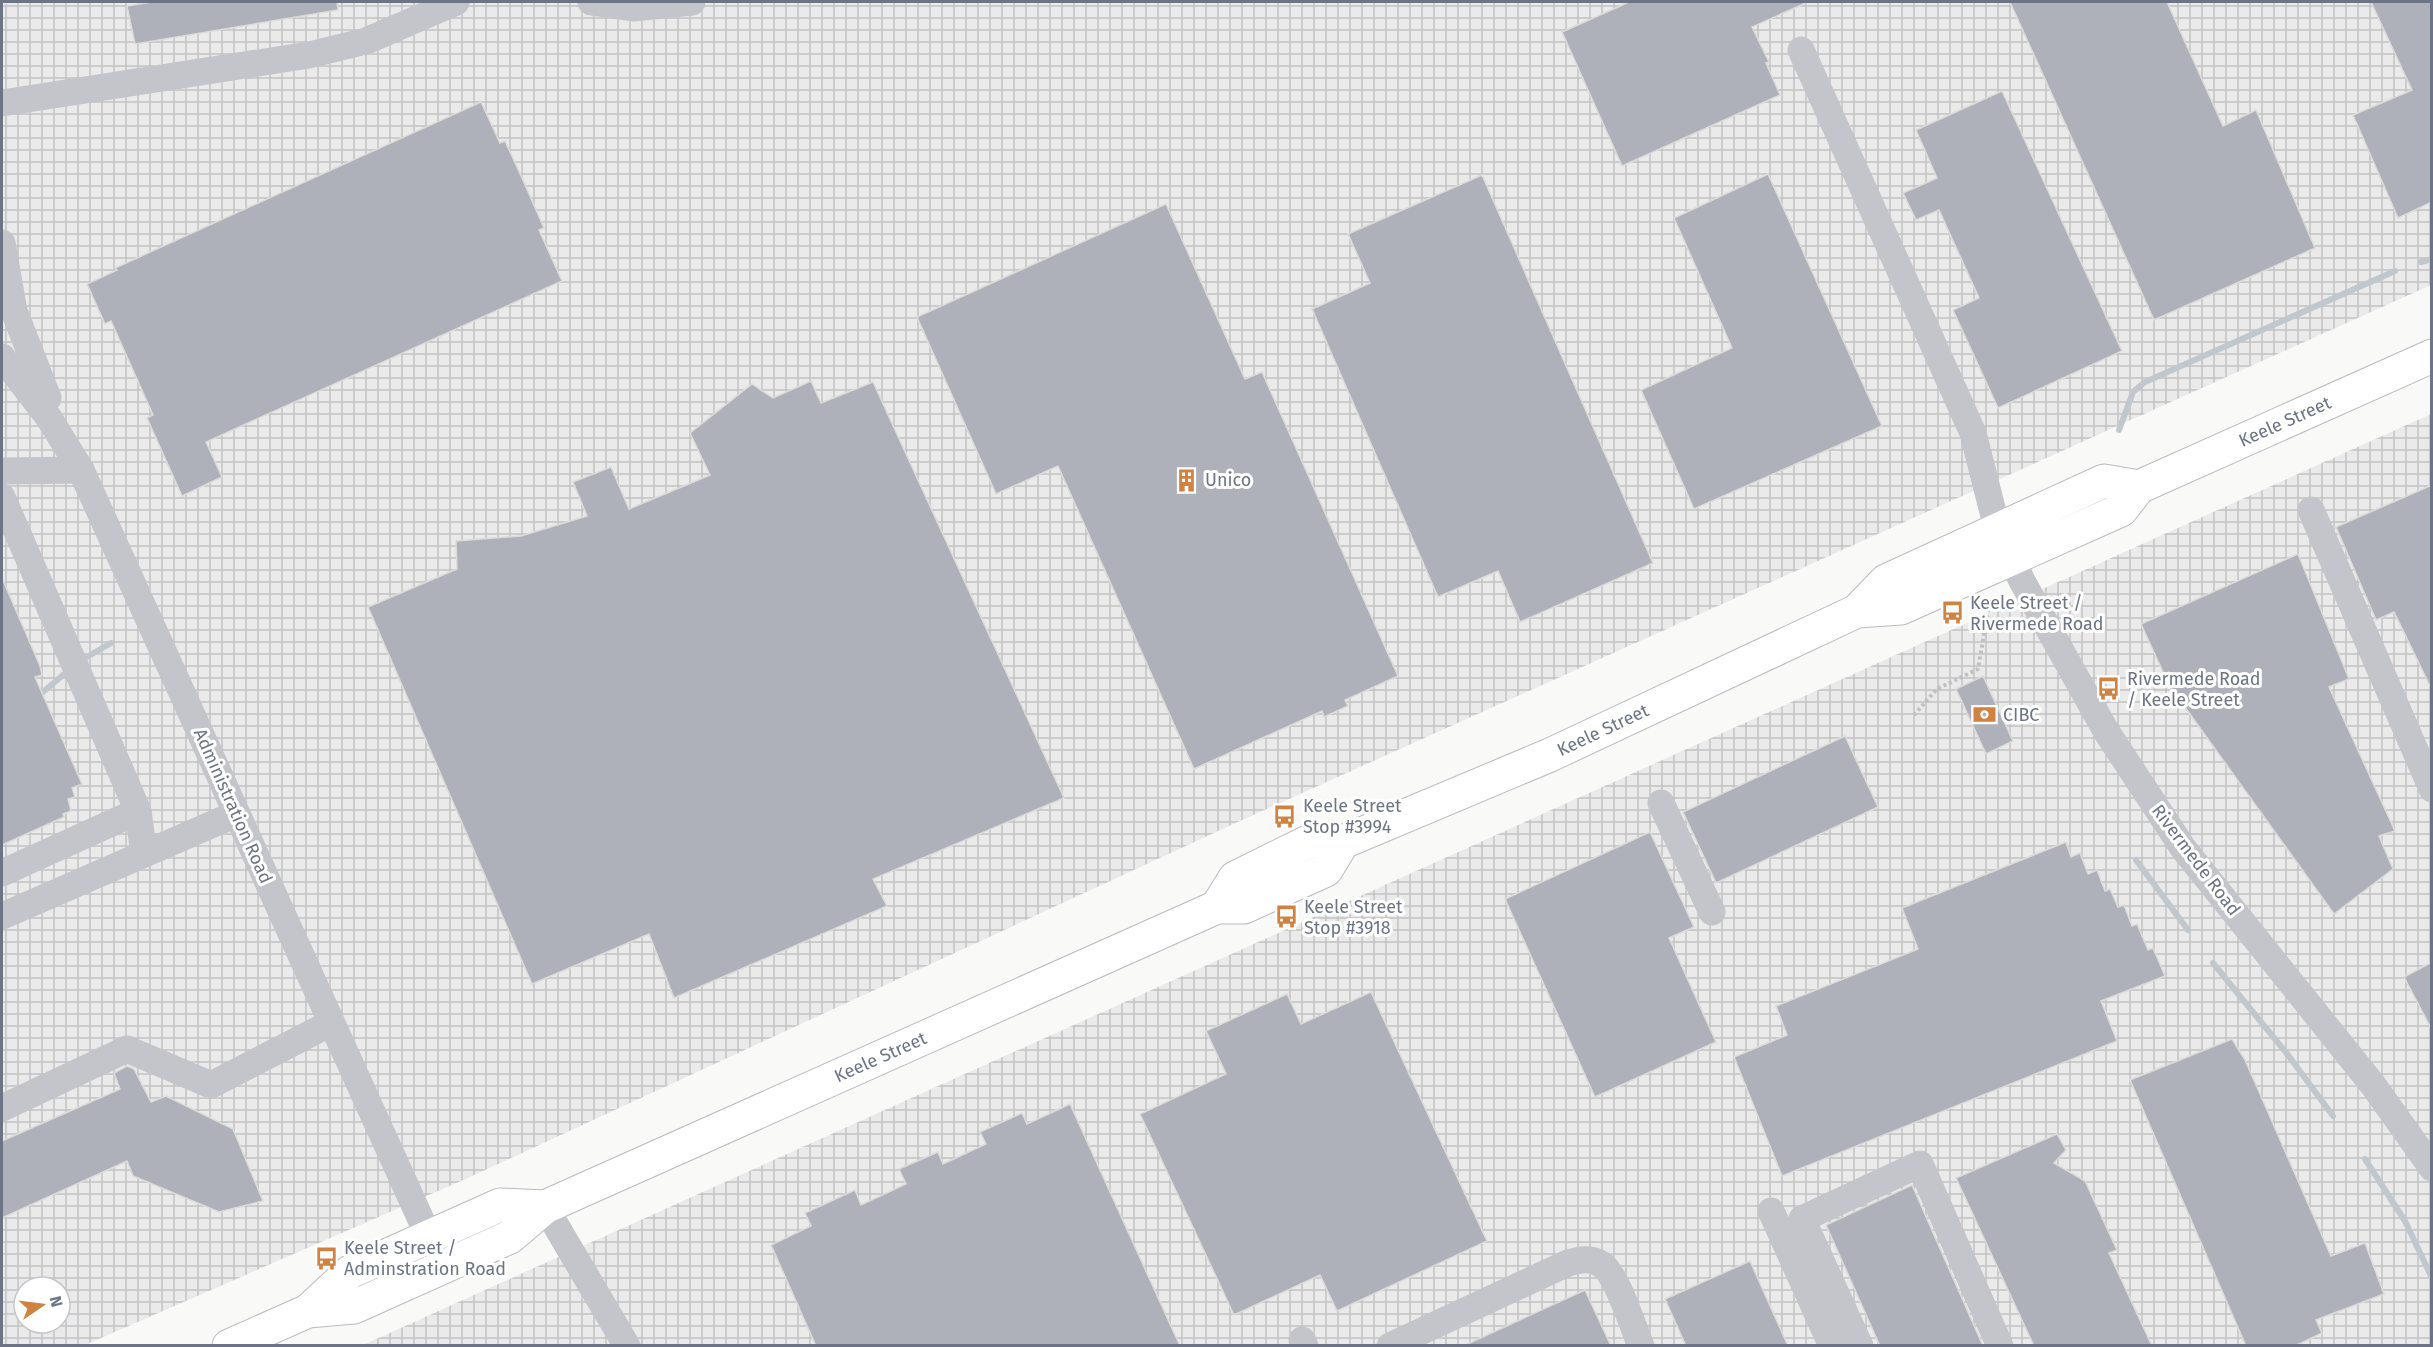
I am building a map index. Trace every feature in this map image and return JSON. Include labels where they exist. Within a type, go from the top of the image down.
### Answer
[{"type":"main road","name":"Keele Street","points":[[229,1346],[308,1311],[350,1272],[436,1253],[500,1205],[544,1207],[1217,907],[1244,907],[1326,870],[1343,843],[1550,755],[1857,611],[1901,608],[2004,543],[2121,510],[2139,487],[2432,356]]},
{"type":"street","points":[[2,103],[309,55],[366,41],[456,2]]},
{"type":"street","points":[[591,2],[633,8],[692,2]]},
{"type":"street","name":"Rivermede Road","points":[[1801,50],[1973,433],[2004,543],[2106,731],[2183,848],[2373,1085],[2432,1168]]},
{"type":"street","points":[[2,243],[14,311],[26,346],[81,470],[2,471]]},
{"type":"street","name":"Administration Road","points":[[2,357],[49,418],[81,470],[436,1253]]},
{"type":"street","points":[[2,497],[138,811],[144,854]]},
{"type":"street","points":[[2311,510],[2432,789]]},
{"type":"street","points":[[1661,804],[1712,912]]},
{"type":"street","points":[[2,873],[138,811]]},
{"type":"street","points":[[2,916],[236,814]]},
{"type":"street","points":[[2,1108],[127,1049],[211,1085],[331,1023]]},
{"type":"street","points":[[1860,1346],[1802,1220],[1920,1164],[2000,1346]]},
{"type":"street","points":[[544,1207],[627,1346]]},
{"type":"street","points":[[1771,1211],[1832,1346]]},
{"type":"street","points":[[1390,1346],[1568,1263],[1583,1259],[1602,1264],[1611,1276],[1641,1346]]},
{"type":"path","points":[[1914,715],[1937,689],[1978,669],[1990,599]]},
{"type":"shaded area","points":[[19,2],[2431,2],[2431,285],[1240,821],[468,1178],[85,1345],[2,1345],[2,4]]},
{"type":"shaded area","points":[[2431,414],[2431,1345],[363,1345]]},
{"type":"building","points":[[152,2],[337,2],[338,10],[135,44],[127,6]]},
{"type":"building","points":[[1629,2],[1808,2],[1752,27],[1769,62],[1766,63],[1780,95],[1622,166],[1562,32]]},
{"type":"building","points":[[2010,2],[2167,2],[2223,126],[2256,110],[2315,248],[2154,320]]},
{"type":"building","points":[[2371,2],[2432,2],[2432,202],[2398,218],[2353,115],[2412,90]]},
{"type":"building","points":[[2002,91],[2122,351],[1998,408],[1953,310],[1979,298],[1939,210],[1916,220],[1903,193],[1937,178],[1916,130]]},
{"type":"building","points":[[481,102],[500,143],[505,141],[522,178],[544,228],[539,230],[562,281],[206,442],[222,477],[182,496],[147,418],[153,415],[111,321],[105,324],[87,284],[117,270],[115,268]]},
{"type":"building","points":[[1768,174],[1882,426],[1694,509],[1641,390],[1732,348],[1674,218]]},
{"type":"building","points":[[1482,175],[1653,563],[1520,622],[1498,571],[1438,597],[1312,309],[1370,283],[1348,234]]},
{"type":"building","name":"Unico","points":[[1166,204],[1245,379],[1262,372],[1398,676],[1345,700],[1348,706],[1324,717],[1322,711],[1194,769],[1058,466],[996,494],[917,317]]},
{"type":"building","points":[[811,381],[821,403],[873,382],[1064,798],[873,879],[887,906],[674,998],[649,934],[532,984],[368,607],[457,569],[456,541],[521,536],[587,516],[573,482],[611,467],[629,509],[710,475],[690,433],[752,384],[773,398]]},
{"type":"building","points":[[2432,485],[2432,690],[2394,612],[2376,620],[2336,527]]},
{"type":"building","points":[[2298,554],[2349,679],[2329,687],[2395,831],[2379,836],[2393,869],[2334,914],[2169,685],[2141,624]]},
{"type":"building","points":[[2,578],[40,666],[42,675],[35,677],[82,784],[72,788],[75,797],[68,799],[71,811],[63,814],[64,817],[2,845]]},
{"type":"building","name":"CIBC","points":[[1983,676],[2013,741],[1986,754],[1956,689]]},
{"type":"building","points":[[1845,736],[1878,807],[1716,883],[1683,812]]},
{"type":"building","points":[[1650,832],[1694,927],[1669,938],[1716,1042],[1595,1097],[1505,899]]},
{"type":"building","points":[[2066,842],[2071,857],[2080,853],[2088,874],[2097,870],[2105,891],[2110,889],[2118,907],[2124,905],[2132,926],[2137,924],[2148,950],[2153,948],[2165,976],[2101,1001],[2117,1041],[1782,1176],[1734,1057],[1787,1035],[1776,1006],[1918,949],[1902,908]]},
{"type":"building","points":[[2432,962],[2432,1030],[2404,977]]},
{"type":"building","points":[[1371,992],[1487,1241],[1337,1311],[1320,1275],[1234,1315],[1140,1114],[1226,1074],[1206,1031],[1287,994],[1301,1024]]},
{"type":"building","points":[[2232,1039],[2245,1060],[2331,1256],[2365,1243],[2384,1294],[2316,1320],[2322,1333],[2295,1346],[2246,1346],[2130,1080]]},
{"type":"building","points":[[127,1066],[134,1069],[151,1102],[166,1096],[233,1129],[263,1201],[219,1212],[133,1176],[127,1161],[2,1218],[2,1141],[120,1089],[114,1073]]},
{"type":"building","points":[[1070,1104],[1180,1346],[816,1346],[771,1245],[811,1226],[805,1213],[855,1190],[861,1205],[906,1184],[899,1169],[938,1152],[943,1164],[986,1144],[980,1132],[1022,1113],[1027,1124]]},
{"type":"building","points":[[2057,1134],[2066,1150],[2054,1163],[2085,1181],[2117,1250],[2109,1253],[2152,1346],[2034,1346],[1956,1178]]},
{"type":"building","points":[[1912,1185],[1983,1346],[1880,1346],[1826,1225]]},
{"type":"building","points":[[1750,1261],[1788,1346],[1686,1346],[1665,1299]]},
{"type":"building","points":[[1585,1290],[1611,1346],[1463,1346]]},
{"type":"waterway","points":[[2421,262],[2432,259]]},
{"type":"waterway","points":[[2119,430],[2133,392],[2145,382],[2395,271]]},
{"type":"waterway","points":[[80,661],[111,643]]},
{"type":"waterway","points":[[36,698],[70,669]]},
{"type":"waterway","points":[[2136,860],[2188,930]]},
{"type":"waterway","points":[[2213,963],[2288,1055],[2333,1116]]},
{"type":"waterway","points":[[2365,1159],[2405,1221],[2432,1278]]},
{"type":"place","name":"Unico","points":[[1187,480]]},
{"type":"place","name":"Keele Street / Rivermede Road","points":[[1952,613]]},
{"type":"place","name":"Rivermede Road / Keele Street","points":[[2109,689]]},
{"type":"place","name":"CIBC","points":[[1985,715]]},
{"type":"place","name":"Keele Street Stop #3994","points":[[1285,816]]},
{"type":"place","name":"Keele Street Stop #3918","points":[[1286,917]]},
{"type":"place","name":"Keele Street / Adminstration Road","points":[[326,1258]]}]
